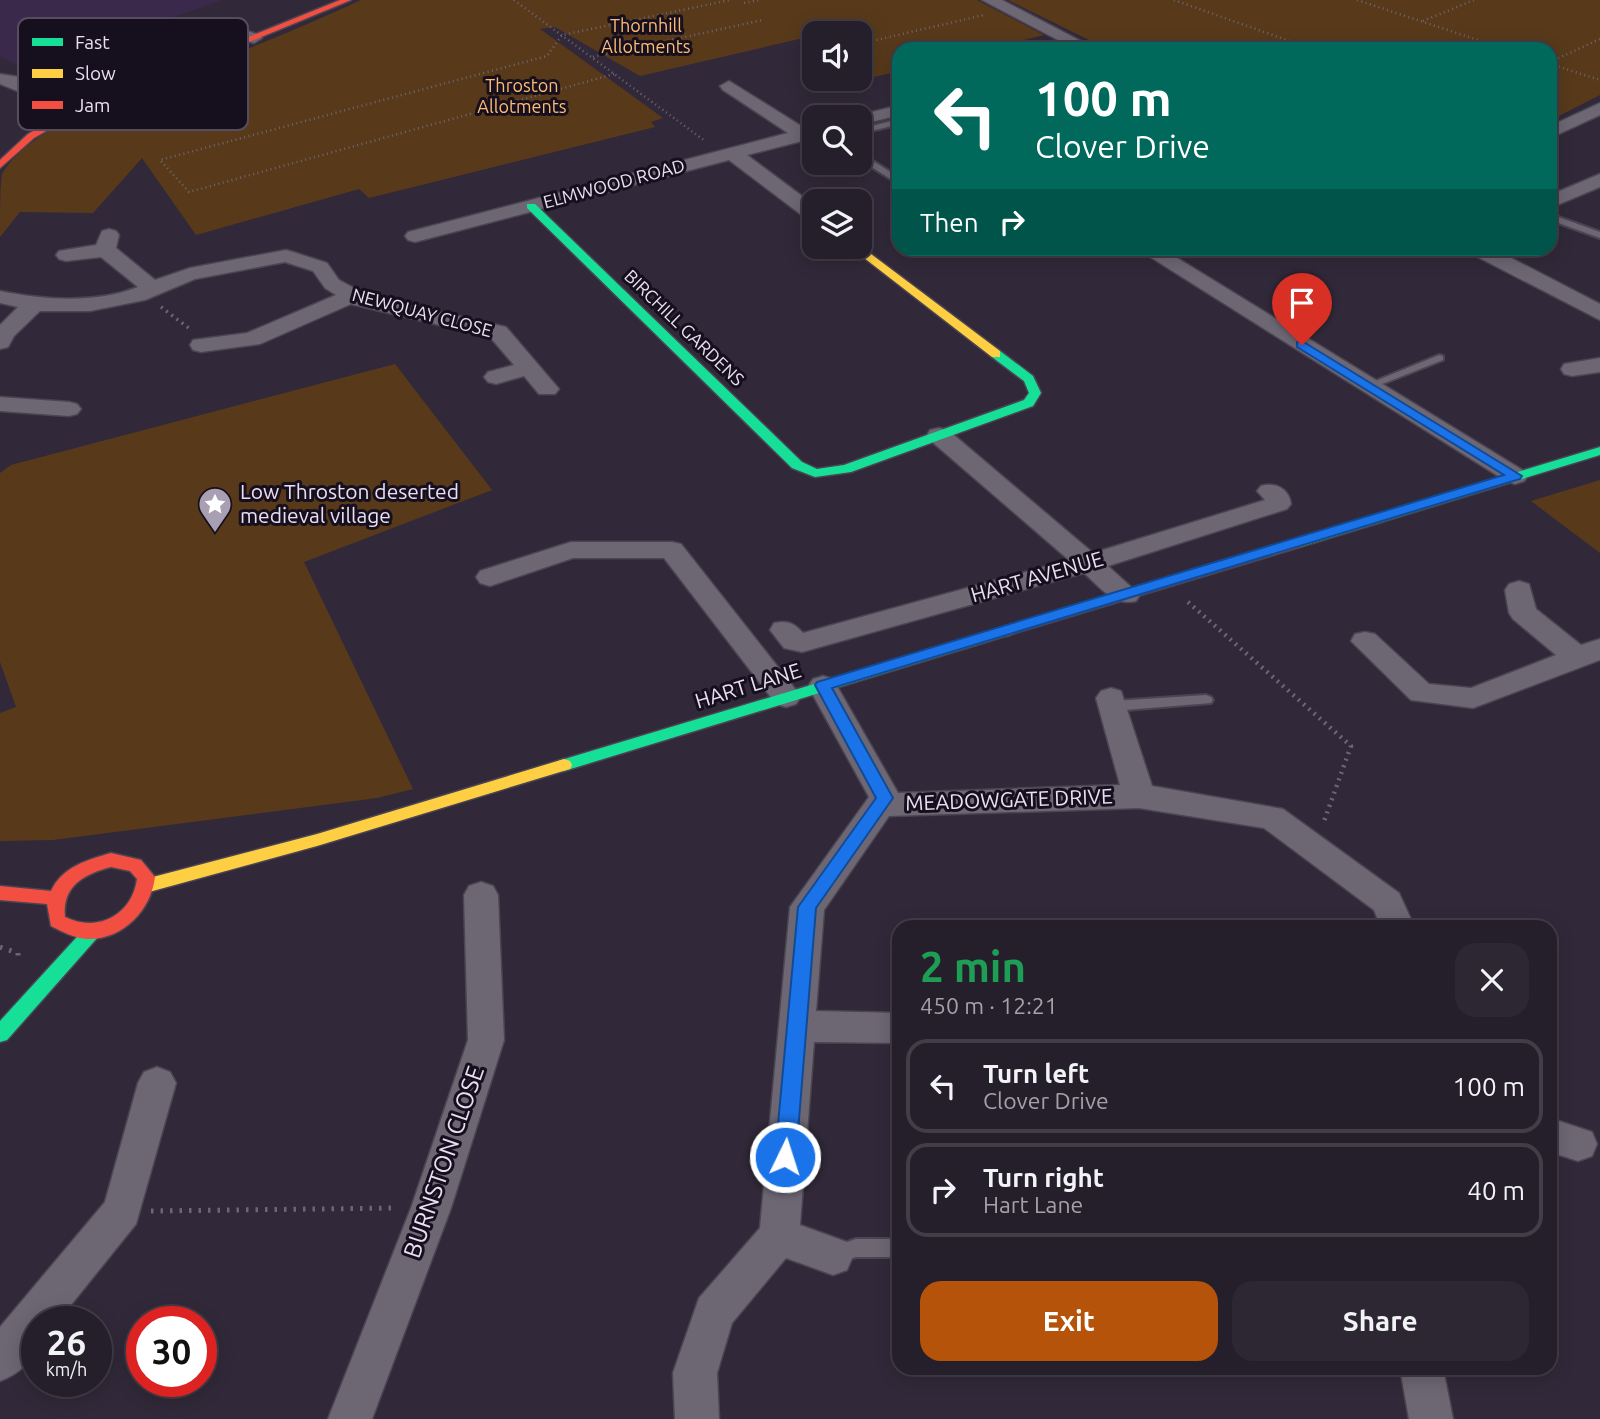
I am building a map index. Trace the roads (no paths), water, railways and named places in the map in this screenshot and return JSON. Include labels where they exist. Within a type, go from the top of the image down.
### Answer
[{"type":"street","points":[[248,40],[347,0]]},
{"type":"street","points":[[990,0],[1073,42]]},
{"type":"street","points":[[248,36],[254,38]]},
{"type":"street","points":[[729,86],[802,130]]},
{"type":"street","points":[[1557,130],[1600,108]]},
{"type":"street","points":[[872,117],[892,112]]},
{"type":"street","points":[[0,165],[31,136],[41,130]]},
{"type":"street","name":"ELMWOOD ROAD","points":[[415,236],[802,136]]},
{"type":"street","points":[[729,154],[802,206]]},
{"type":"street","points":[[1557,199],[1600,180]]},
{"type":"street","name":"BIRCHILL GARDENS","points":[[531,206],[797,465],[815,473],[846,469],[939,435]]},
{"type":"street","name":"NEWQUAY CLOSE","points":[[286,256],[307,238]]},
{"type":"street","points":[[66,254],[107,243],[147,290]]},
{"type":"street","name":"NEWQUAY CLOSE","points":[[0,297],[34,304],[90,305],[147,290],[190,274],[286,256],[320,267],[332,284],[352,296],[498,332],[547,389]]},
{"type":"street","points":[[1159,256],[1515,476]]},
{"type":"street","points":[[1490,256],[1600,313]]},
{"type":"street","points":[[871,259],[1029,379],[1035,393],[1029,403],[939,435],[1126,594]]},
{"type":"street","points":[[206,345],[237,349],[352,296]]},
{"type":"street","points":[[0,342],[4,333],[34,304]]},
{"type":"street","points":[[1572,369],[1600,365]]},
{"type":"street","points":[[496,377],[529,368]]},
{"type":"street","points":[[0,404],[37,397],[69,409]]},
{"type":"street","name":"HART LANE","points":[[149,885],[317,840],[1600,451]]},
{"type":"street","name":"HART AVENUE","points":[[784,630],[794,641],[802,643],[1088,563],[1278,504],[1278,499],[1270,491]]},
{"type":"street","points":[[490,577],[571,550],[672,550],[786,697]]},
{"type":"street","points":[[1519,590],[1523,613],[1588,653]]},
{"type":"street","points":[[1365,641],[1421,693],[1472,698],[1588,653]]},
{"type":"street","points":[[696,1419],[695,1373],[714,1312],[779,1236],[807,907],[885,798],[823,685]]},
{"type":"street","name":"MEADOWGATE DRIVE","points":[[1112,702],[1139,796]]},
{"type":"street","name":"MEADOWGATE DRIVE","points":[[880,805],[1139,796],[1272,817],[1387,902],[1395,920]]},
{"type":"street","points":[[111,860],[126,861],[139,866],[149,885],[146,897],[138,909],[126,919],[115,926],[92,932],[76,931],[57,921],[52,909],[54,898],[62,884],[76,873],[93,864],[111,860]]},
{"type":"street","points":[[0,893],[54,898]]},
{"type":"street","name":"BURNSTON CLOSE","points":[[350,1419],[431,1208],[486,1040],[481,895]]},
{"type":"street","points":[[0,1034],[92,932]]},
{"type":"street","points":[[796,1026],[892,1028]]},
{"type":"street","points":[[0,1360],[122,1211],[157,1083]]},
{"type":"street","points":[[779,1236],[833,1256]]},
{"type":"street","points":[[1422,1375],[1431,1419]]},
{"type":"lane","points":[[872,129],[892,123]]},
{"type":"lane","points":[[872,164],[892,177]]},
{"type":"lane","points":[[1557,220],[1600,235]]},
{"type":"lane","points":[[1368,386],[1438,358]]},
{"type":"lane","points":[[1112,702],[1206,700]]},
{"type":"lane","points":[[833,1256],[856,1248],[892,1248]]},
{"type":"place","name":"Low Throston deserted medieval village","points":[[215,534]]},
{"type":"park label","name":"Thornhill Allotments","points":[[646,36]]},
{"type":"park label","name":"Throston Allotments","points":[[522,96]]}]
